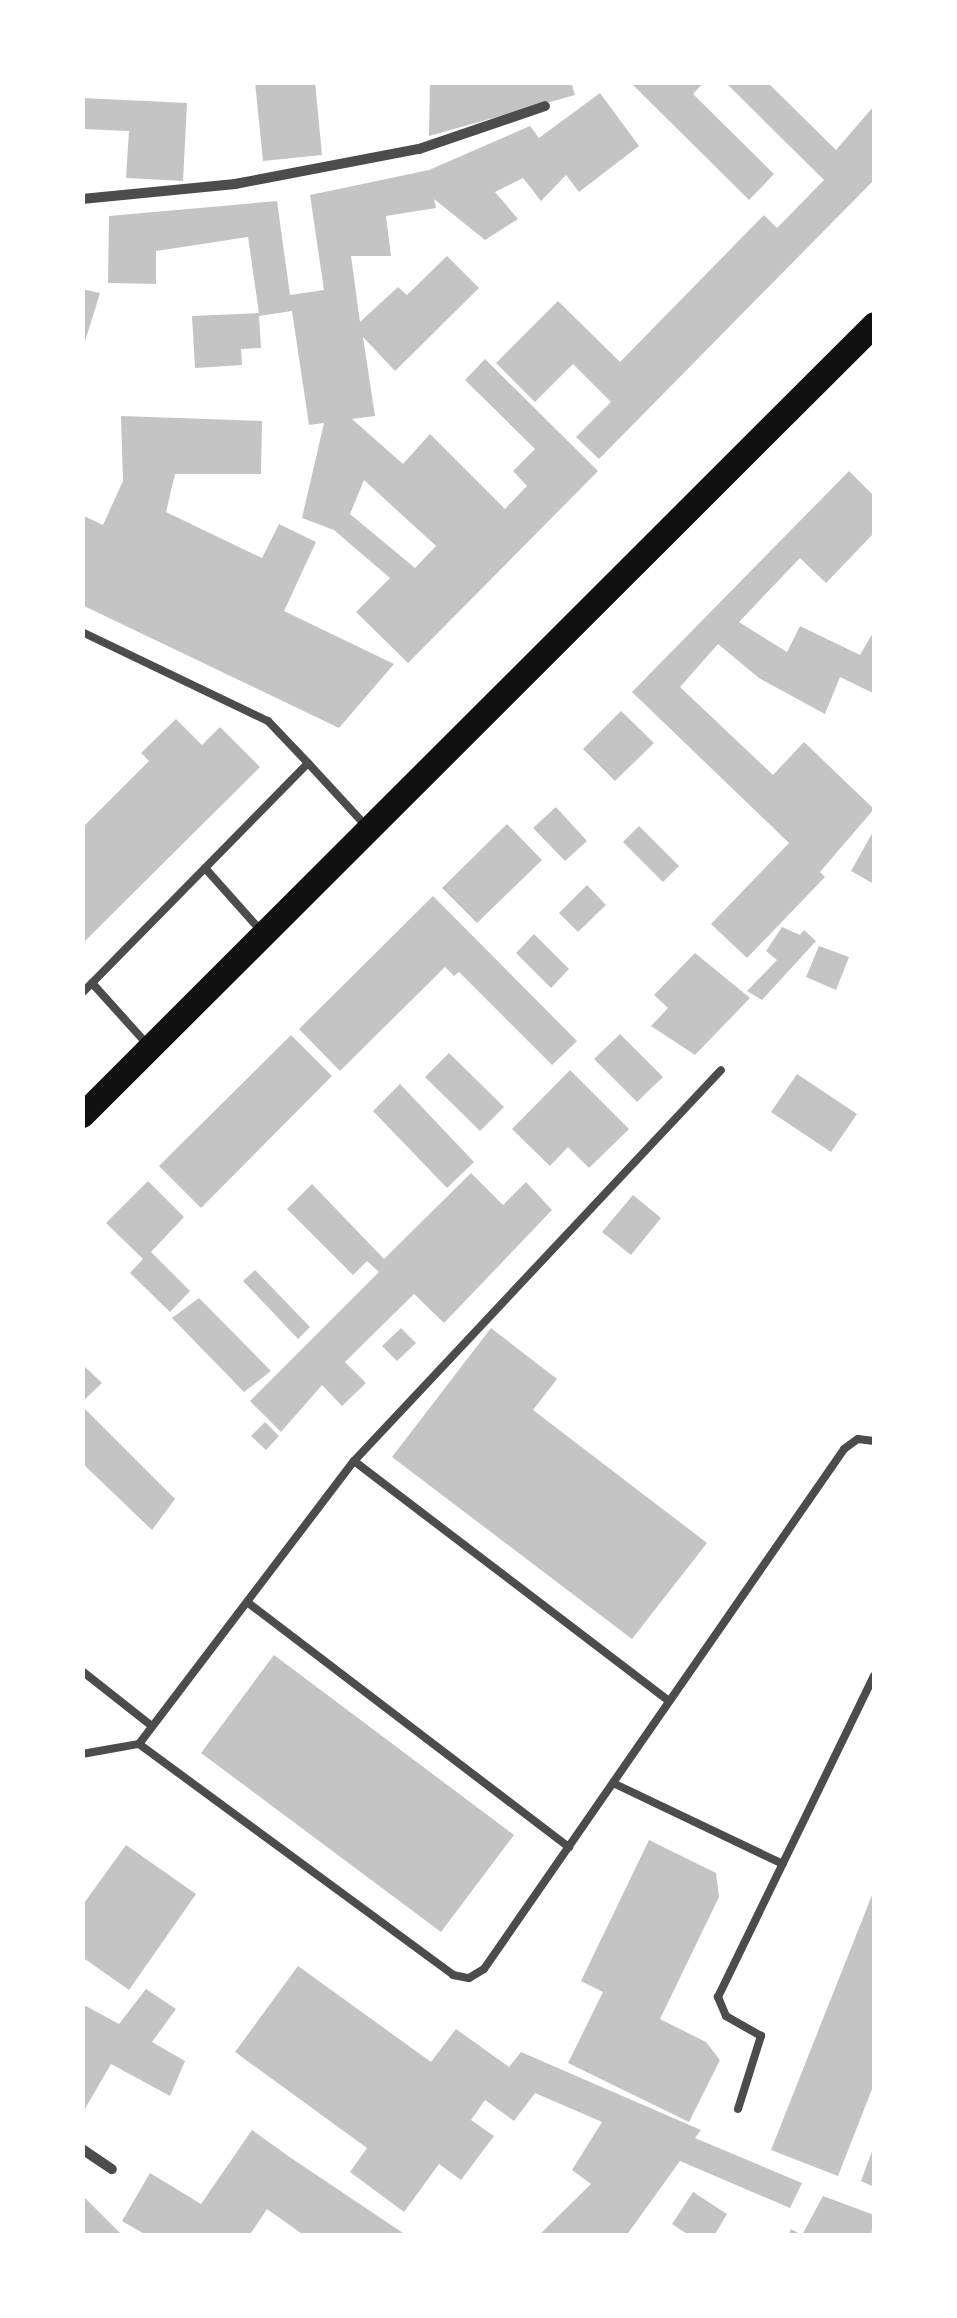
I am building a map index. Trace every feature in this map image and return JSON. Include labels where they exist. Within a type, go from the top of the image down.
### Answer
[{"type":"main road","points":[[82,1115],[874,324]]},
{"type":"street","points":[[82,199],[235,184],[419,149],[545,106]]},
{"type":"street","points":[[82,2150],[112,2169]]},
{"type":"lane","points":[[82,632],[268,721],[370,830]]},
{"type":"lane","points":[[82,993],[308,763]]},
{"type":"lane","points":[[206,868],[264,934]]},
{"type":"lane","points":[[92,983],[150,1047]]},
{"type":"lane","points":[[82,1754],[139,1744],[354,1461],[721,1070]]},
{"type":"lane","points":[[139,1744],[454,1975],[469,1978],[484,1969],[844,1449],[858,1438],[874,1440]]},
{"type":"lane","points":[[354,1461],[669,1701]]},
{"type":"lane","points":[[247,1602],[569,1847]]},
{"type":"lane","points":[[82,1671],[152,1726]]},
{"type":"lane","points":[[738,2108],[761,2036],[726,2016],[718,1998],[874,1676]]},
{"type":"lane","points":[[613,1783],[783,1864]]},
{"type":"building","points":[[255,82],[315,82],[322,155],[263,161]]},
{"type":"building","points":[[430,82],[571,82],[575,95],[429,136]]},
{"type":"building","points":[[630,82],[704,82],[693,94],[774,174],[749,200]]},
{"type":"building","points":[[725,82],[767,82],[836,150],[874,106],[874,180],[599,459],[576,437],[611,402],[573,364],[535,402],[496,363],[558,301],[620,362],[764,215],[777,228],[824,180]]},
{"type":"building","points":[[600,93],[639,146],[579,192],[566,175],[541,201],[523,178],[495,192],[518,219],[485,240],[434,199],[436,208],[386,216],[391,256],[351,256],[360,322],[398,287],[407,295],[447,256],[479,288],[395,371],[363,337],[375,416],[352,419],[403,464],[430,434],[505,509],[527,486],[513,471],[535,449],[465,380],[485,359],[598,471],[408,663],[356,612],[390,578],[334,530],[302,518],[324,423],[309,425],[292,311],[259,316],[261,348],[241,349],[242,365],[195,368],[192,316],[259,313],[248,237],[156,251],[156,284],[108,283],[109,216],[277,201],[290,295],[324,290],[310,195],[429,170],[530,126],[539,138]],"holes":[[[364,480],[436,546],[415,568],[350,514]]]},
{"type":"building","points":[[82,98],[187,103],[183,181],[126,178],[129,131],[82,129]]},
{"type":"building","points":[[82,289],[100,293],[83,348],[82,348]]},
{"type":"building","points":[[121,416],[262,421],[261,474],[175,474],[166,512],[262,558],[279,524],[316,542],[284,611],[394,664],[339,728],[82,605],[82,515],[103,525],[123,481]]},
{"type":"building","points":[[849,471],[874,496],[874,533],[826,583],[800,558],[739,622],[787,652],[800,626],[860,655],[874,631],[873,693],[840,677],[825,714],[759,678],[718,644],[680,687],[773,775],[804,742],[874,809],[820,872],[825,877],[747,958],[711,924],[789,843],[632,692]]},
{"type":"building","points":[[621,711],[654,743],[615,781],[583,749]]},
{"type":"building","points":[[176,719],[202,745],[220,727],[260,767],[82,944],[82,828],[149,761],[141,753]]},
{"type":"building","points":[[556,807],[587,841],[565,861],[533,828]]},
{"type":"building","points":[[507,824],[542,860],[477,923],[442,888]]},
{"type":"building","points":[[639,826],[679,866],[663,882],[623,842]]},
{"type":"building","points":[[874,830],[874,884],[851,871]]},
{"type":"building","points":[[587,885],[606,905],[578,932],[559,913]]},
{"type":"building","points":[[433,896],[577,1041],[552,1065],[459,972],[454,976],[445,967],[340,1071],[299,1029]]},
{"type":"building","points":[[782,927],[800,935],[804,930],[816,941],[762,1000],[747,991],[777,960],[766,951]]},
{"type":"building","points":[[534,934],[569,969],[551,988],[516,953]]},
{"type":"building","points":[[819,946],[849,957],[836,990],[806,977]]},
{"type":"building","points":[[695,953],[750,998],[695,1055],[651,1026],[668,1008],[654,995]]},
{"type":"building","points":[[620,1034],[663,1077],[637,1102],[594,1059]]},
{"type":"building","points":[[291,1035],[332,1076],[201,1208],[159,1166]]},
{"type":"building","points":[[449,1053],[504,1107],[480,1131],[425,1077]]},
{"type":"building","points":[[570,1070],[629,1129],[589,1168],[568,1147],[550,1166],[512,1129]]},
{"type":"building","points":[[797,1074],[857,1114],[831,1152],[771,1112]]},
{"type":"building","points":[[400,1084],[474,1162],[447,1188],[373,1111]]},
{"type":"building","points":[[471,1173],[503,1205],[526,1182],[552,1210],[444,1323],[414,1294],[345,1362],[366,1383],[342,1406],[322,1385],[281,1432],[250,1401],[379,1272],[367,1261],[353,1275],[287,1209],[312,1184],[384,1259]]},
{"type":"building","points":[[148,1181],[184,1217],[151,1252],[190,1291],[170,1312],[130,1273],[143,1259],[106,1223]]},
{"type":"building","points":[[633,1195],[661,1218],[631,1255],[602,1232]]},
{"type":"building","points":[[255,1270],[310,1327],[298,1339],[243,1281]]},
{"type":"building","points":[[199,1298],[271,1371],[244,1392],[172,1318]]},
{"type":"building","points":[[401,1328],[416,1343],[397,1361],[382,1346]]},
{"type":"building","points":[[491,1328],[557,1379],[533,1410],[707,1543],[632,1639],[392,1457]]},
{"type":"building","points":[[82,1364],[102,1383],[82,1402]]},
{"type":"building","points":[[82,1406],[175,1499],[152,1530],[82,1463]]},
{"type":"building","points":[[265,1422],[279,1436],[266,1450],[251,1436]]},
{"type":"building","points":[[274,1655],[514,1835],[441,1932],[201,1753]]},
{"type":"building","points":[[649,1840],[716,1873],[719,1897],[660,2019],[706,2042],[720,2060],[689,2122],[568,2063],[603,1992],[581,1981]]},
{"type":"building","points":[[126,1845],[196,1894],[129,1990],[82,1957],[82,1906]]},
{"type":"building","points":[[874,1890],[874,2084],[838,2176],[771,2150]]},
{"type":"building","points":[[298,1966],[431,2062],[456,2029],[509,2067],[521,2052],[701,2130],[695,2138],[802,2183],[790,2208],[680,2161],[626,2236],[538,2236],[591,2184],[572,2170],[602,2122],[535,2093],[514,2121],[485,2100],[471,2120],[494,2136],[461,2180],[439,2164],[404,2212],[350,2172],[367,2148],[235,2052]]},
{"type":"building","points":[[146,1989],[176,2009],[152,2042],[185,2061],[170,2096],[111,2064],[82,2114],[82,2004],[119,2024]]},
{"type":"building","points":[[252,2130],[403,2233],[305,2236],[267,2209],[249,2236],[148,2236],[122,2221],[150,2173],[201,2204]]},
{"type":"building","points":[[874,2146],[874,2187],[861,2181]]},
{"type":"building","points":[[693,2192],[727,2214],[714,2236],[690,2236],[672,2224]]},
{"type":"building","points":[[82,2195],[123,2236],[82,2236]]},
{"type":"building","points":[[823,2196],[874,2215],[871,2236],[788,2236],[791,2229],[802,2235]]}]
